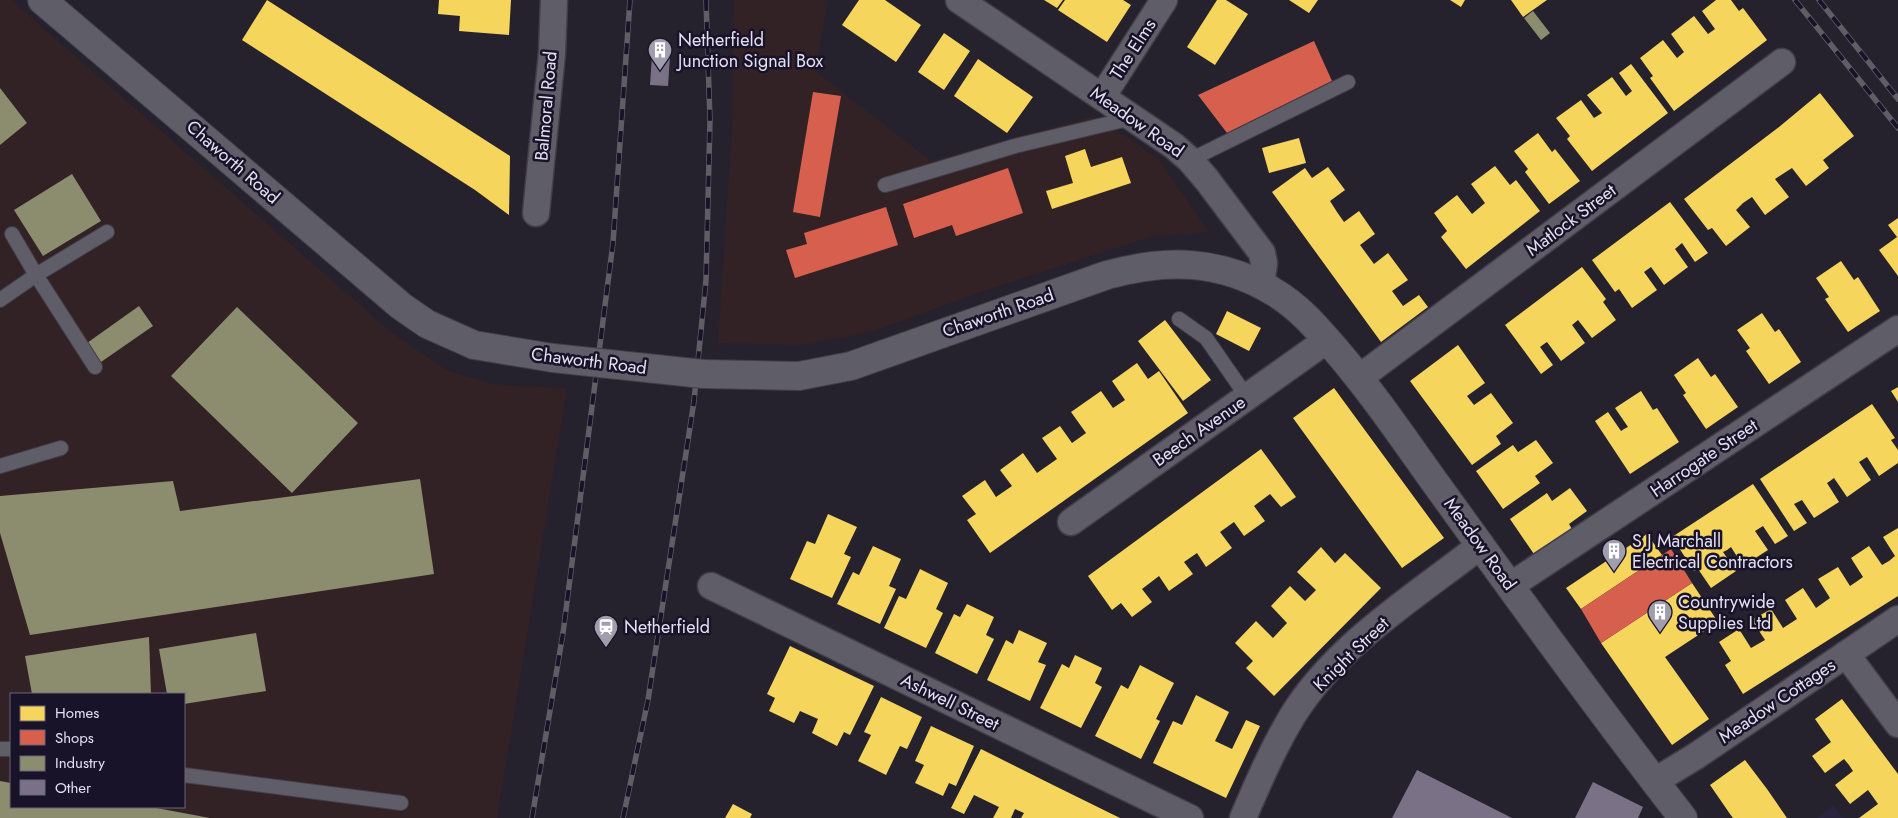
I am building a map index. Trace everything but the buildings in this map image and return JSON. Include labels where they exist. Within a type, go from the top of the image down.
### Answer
[{"type":"street","name":"Chaworth Road","points":[[42,0],[401,306],[428,324],[474,345],[509,351],[702,374],[799,376],[851,366],[1107,275],[1138,267],[1170,263],[1250,280]]},
{"type":"street","name":"Balmoral Road","points":[[536,213],[552,53],[554,0]]},
{"type":"street","name":"Meadow Road","points":[[959,0],[1133,118],[1190,160],[1262,253],[1264,263],[1250,280],[1292,304],[1327,340],[1359,378],[1655,781],[1677,815]]},
{"type":"street","name":"The Elms","points":[[1102,97],[1164,0]]},
{"type":"street","name":"Matlock Street","points":[[1359,378],[1782,62]]},
{"type":"street","name":"Harrogate Street","points":[[1510,586],[1898,329]]},
{"type":"street","name":"Beech Avenue","points":[[1071,522],[1327,340]]},
{"type":"street","name":"Knight Street","points":[[1243,818],[1267,763],[1294,714],[1324,675],[1361,639],[1481,545]]},
{"type":"street","name":"Ashwell Street","points":[[711,586],[1190,818]]},
{"type":"street","name":"Meadow Cottages","points":[[1655,781],[1696,756],[1898,619]]},
{"type":"street","points":[[1846,654],[1898,724]]},
{"type":"lane","points":[[1190,160],[1348,82]]},
{"type":"lane","points":[[885,185],[1015,146],[1133,118]]},
{"type":"lane","points":[[0,300],[36,275],[107,232]]},
{"type":"lane","points":[[12,234],[95,367]]},
{"type":"lane","points":[[1179,319],[1206,338],[1247,397]]},
{"type":"lane","points":[[0,466],[61,448]]},
{"type":"lane","points":[[185,775],[401,803]]},
{"type":"shaded area","points":[[0,0],[11,0],[391,332],[448,371],[496,385],[567,388],[497,818],[0,818]]},
{"type":"shaded area","points":[[734,0],[828,0],[815,71],[931,161],[1093,116],[1133,141],[1160,161],[1209,232],[1150,237],[981,292],[871,332],[802,345],[718,343],[733,115]]},
{"type":"shaded area","points":[[1833,805],[1843,818],[1817,818]]},
{"type":"railway","points":[[532,818],[563,633],[613,243],[630,0]]},
{"type":"railway","points":[[623,818],[648,700],[694,401],[706,280],[710,120],[706,0]]},
{"type":"railway","points":[[1795,0],[1898,128]]},
{"type":"railway","points":[[1819,0],[1898,99]]},
{"type":"place","name":"Netherfield Junction Signal Box","points":[[660,71]]},
{"type":"place","name":"S J Marchall Electrical Contractors","points":[[1614,572]]},
{"type":"place","name":"Countrywide Supplies Ltd","points":[[1660,633]]},
{"type":"place","name":"Netherfield","points":[[606,648]]}]
